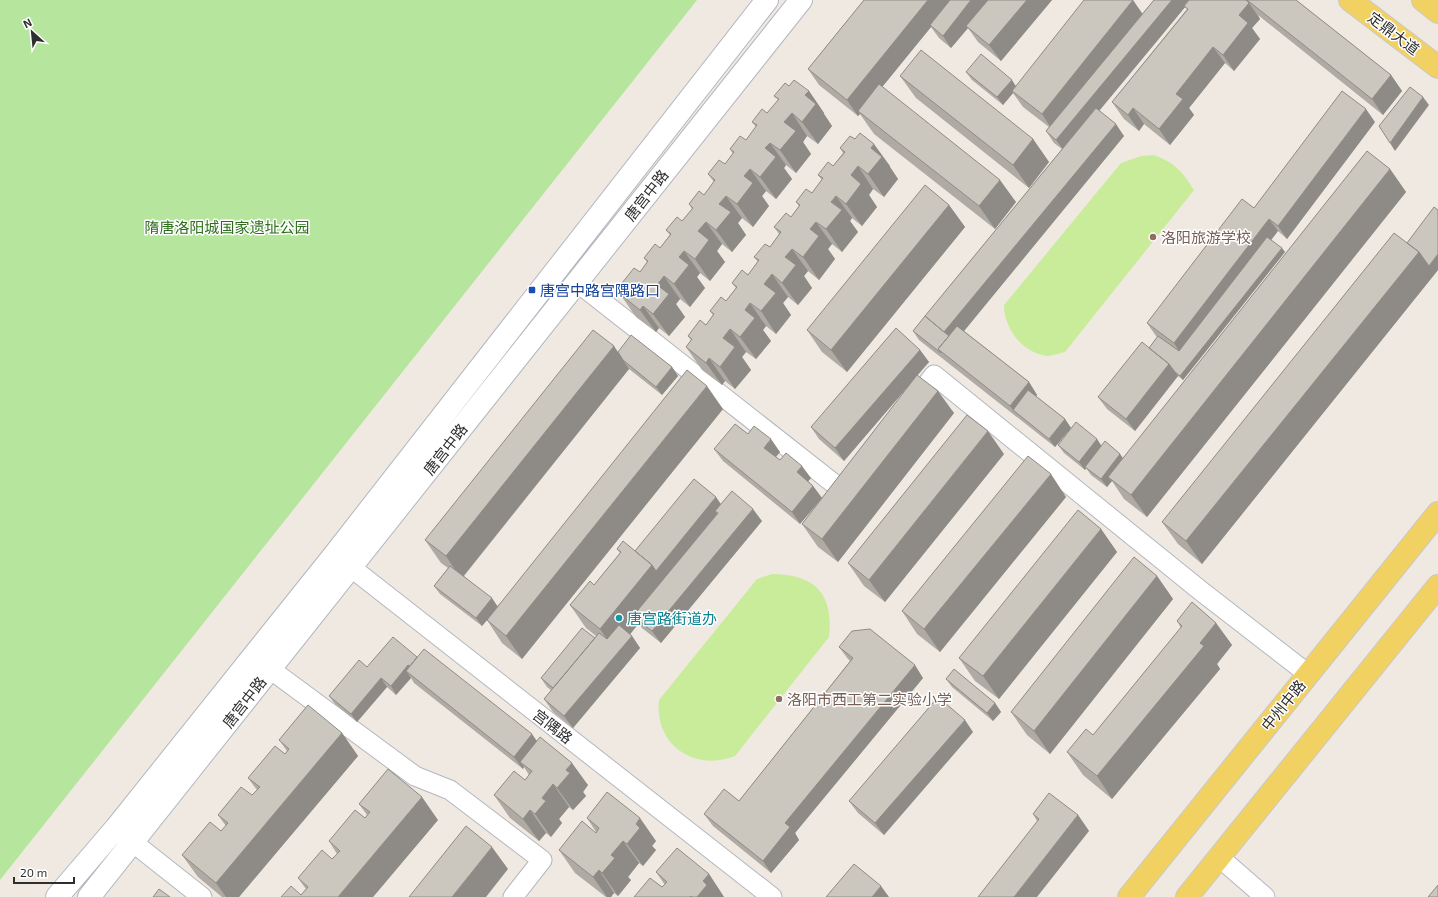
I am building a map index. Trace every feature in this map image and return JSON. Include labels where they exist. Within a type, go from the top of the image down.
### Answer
[{"type":"main road","name":"唐宫中路","points":[[89,897],[270,669],[343,561],[767,0]]},
{"type":"main road","name":"唐宫中路","points":[[57,897],[116,828],[253,656],[343,561],[577,282],[801,0]]},
{"type":"main road","name":"定鼎大道","points":[[1350,0],[1438,67]]},
{"type":"main road","points":[[1423,0],[1438,12]]},
{"type":"main road","name":"中州中路","points":[[1129,897],[1438,514]]},
{"type":"main road","points":[[1187,897],[1438,586]]},
{"type":"street","points":[[577,282],[842,490],[861,466]]},
{"type":"street","points":[[900,418],[934,375],[1201,591],[1308,674]]},
{"type":"street","name":"宫隅路","points":[[343,561],[772,897]]},
{"type":"street","points":[[253,656],[415,776],[450,790],[542,860],[512,897]]},
{"type":"street","points":[[116,828],[202,897]]},
{"type":"street","points":[[1220,857],[1265,897]]},
{"type":"green space","name":"隋唐洛阳城国家遗址公园","points":[[0,0],[697,0],[0,880]]},
{"type":"green space","points":[[1154,155],[1177,168],[1194,190],[1065,352],[1047,356],[1038,354],[1022,345],[1016,338],[1007,322],[1004,305],[1121,163],[1141,156]]},
{"type":"green space","points":[[772,574],[787,575],[799,578],[810,582],[818,589],[824,598],[828,609],[830,622],[829,637],[735,756],[720,760],[706,760],[692,757],[680,751],[670,742],[663,730],[659,716],[659,700],[757,579]]},
{"type":"building","points":[[864,0],[928,0],[847,100],[808,69]]},
{"type":"building","points":[[950,0],[971,0],[943,36],[930,25]]},
{"type":"building","points":[[988,0],[1027,0],[989,45],[966,26]]},
{"type":"building","points":[[1084,0],[1133,0],[1042,114],[1012,91]]},
{"type":"building","points":[[1154,0],[1172,0],[1056,140],[1046,131]]},
{"type":"building","points":[[1189,0],[1246,0],[1249,3],[1239,15],[1248,23],[1223,55],[1213,47],[1176,94],[1183,99],[1159,129],[1133,108],[1128,115],[1112,102],[1188,9],[1184,6]]},
{"type":"building","points":[[1247,0],[1296,0],[1391,75],[1372,99]]},
{"type":"building","points":[[921,50],[1033,139],[1013,165],[900,76]]},
{"type":"building","points":[[981,54],[1012,80],[997,97],[966,72]]},
{"type":"building","points":[[794,80],[809,91],[805,95],[816,104],[802,122],[792,113],[784,122],[796,131],[780,150],[770,143],[765,148],[776,157],[760,177],[750,169],[744,176],[753,183],[737,204],[726,196],[719,204],[731,212],[716,230],[706,222],[698,231],[709,240],[695,259],[684,251],[679,257],[689,265],[674,284],[664,276],[657,285],[669,294],[653,314],[643,306],[640,310],[620,294],[626,286],[622,283],[634,268],[640,272],[648,261],[644,258],[655,244],[660,248],[671,234],[666,230],[677,217],[682,221],[693,208],[689,204],[699,191],[704,195],[715,180],[708,174],[719,160],[725,164],[734,152],[730,149],[740,136],[746,140],[757,125],[752,122],[762,109],[767,113],[779,99],[774,96],[785,83],[789,86]]},
{"type":"building","points":[[879,84],[1000,180],[979,206],[858,111]]},
{"type":"building","points":[[1410,87],[1423,97],[1390,143],[1379,126]]},
{"type":"building","points":[[1342,91],[1366,109],[1278,226],[1269,219],[1174,343],[1147,323],[1242,199],[1254,208]]},
{"type":"building","points":[[1096,108],[1116,124],[944,332],[925,316]]},
{"type":"building","points":[[860,133],[874,144],[871,148],[882,157],[868,174],[858,166],[851,175],[861,184],[846,204],[836,196],[831,202],[842,210],[826,229],[816,222],[810,229],[819,236],[803,257],[792,249],[785,257],[796,265],[782,283],[772,274],[764,284],[776,293],[761,311],[750,303],[745,310],[755,318],[740,337],[730,329],[723,338],[735,347],[720,367],[709,358],[706,363],[686,347],[692,339],[688,336],[700,320],[706,325],[714,314],[710,311],[721,297],[726,301],[737,287],[732,283],[742,270],[748,275],[759,260],[754,257],[765,244],[770,247],[781,232],[774,227],[786,213],[791,217],[800,205],[796,202],[806,189],[812,193],[823,178],[818,175],[828,162],[833,166],[845,152],[840,148],[850,136],[855,139]]},
{"type":"building","points":[[1367,151],[1390,169],[1131,495],[1108,477]]},
{"type":"building","points":[[925,185],[949,205],[831,350],[807,330]]},
{"type":"building","points":[[1434,207],[1438,210],[1438,254],[1429,266],[1419,252],[1407,243]]},
{"type":"building","points":[[1394,233],[1419,252],[1186,541],[1162,522]]},
{"type":"building","points":[[1267,237],[1282,248],[1180,376],[1169,364],[1149,348],[1158,336],[1179,351]]},
{"type":"building","points":[[925,316],[949,336],[938,349],[941,353],[913,331]]},
{"type":"building","points":[[957,326],[1029,382],[1010,406],[938,349]]},
{"type":"building","points":[[896,328],[920,350],[835,448],[811,427]]},
{"type":"building","points":[[593,330],[614,346],[446,556],[425,540]]},
{"type":"building","points":[[631,335],[672,367],[656,387],[623,360],[618,352]]},
{"type":"building","points":[[1142,342],[1169,364],[1126,419],[1098,397]]},
{"type":"building","points":[[687,370],[707,386],[506,636],[487,620]]},
{"type":"building","points":[[917,375],[938,391],[822,539],[802,524]]},
{"type":"building","points":[[1028,390],[1065,419],[1049,439],[1013,410]]},
{"type":"building","points":[[967,415],[988,431],[869,580],[848,563]]},
{"type":"building","points":[[1076,422],[1097,439],[1079,462],[1058,445]]},
{"type":"building","points":[[735,424],[748,434],[754,426],[771,439],[764,448],[780,460],[786,453],[802,466],[797,472],[813,486],[792,512],[714,449]]},
{"type":"building","points":[[1105,441],[1120,454],[1101,479],[1085,467]]},
{"type":"building","points":[[1028,456],[1051,474],[924,629],[902,611]]},
{"type":"building","points":[[694,479],[716,497],[656,571],[652,565],[635,551]]},
{"type":"building","points":[[732,491],[753,509],[652,631],[633,616],[718,513],[715,511]]},
{"type":"building","points":[[1078,510],[1101,529],[983,676],[959,658]]},
{"type":"building","points":[[623,541],[652,565],[600,629],[570,605],[590,581],[594,585],[621,552],[617,549]]},
{"type":"building","points":[[1134,557],[1157,576],[1034,731],[1011,712]]},
{"type":"building","points":[[450,566],[492,598],[476,618],[434,586]]},
{"type":"building","points":[[1192,602],[1216,623],[1200,643],[1204,646],[1097,776],[1067,752],[1086,729],[1093,735],[1182,626],[1177,621]]},
{"type":"building","points":[[619,625],[632,636],[564,716],[544,699],[599,633],[607,639]]},
{"type":"building","points":[[582,628],[595,638],[553,688],[541,678]]},
{"type":"building","points":[[870,629],[915,665],[785,823],[790,827],[763,861],[704,814],[724,789],[739,801],[853,658],[839,647],[852,631]]},
{"type":"building","points":[[393,637],[417,657],[410,666],[408,665],[391,686],[381,678],[351,714],[329,696],[359,660],[367,667]]},
{"type":"building","points":[[424,649],[532,734],[514,757],[406,671]]},
{"type":"building","points":[[954,669],[995,703],[987,713],[946,679]]},
{"type":"building","points":[[938,697],[965,720],[875,823],[849,801]]},
{"type":"building","points":[[308,705],[342,733],[216,883],[182,855],[210,822],[221,831],[228,823],[218,815],[241,787],[252,795],[260,787],[248,778],[275,746],[285,754],[289,749],[279,740]]},
{"type":"building","points":[[540,737],[572,763],[566,770],[570,773],[557,788],[553,784],[542,798],[546,801],[535,814],[530,810],[523,819],[494,795],[514,771],[525,780],[532,771],[520,762]]},
{"type":"building","points":[[388,769],[422,797],[338,897],[281,897],[291,886],[301,895],[308,887],[298,878],[322,850],[332,859],[340,851],[329,841],[355,810],[365,818],[370,812],[359,804]]},
{"type":"building","points":[[607,792],[640,818],[636,824],[640,828],[627,844],[623,841],[611,855],[615,858],[602,873],[599,870],[593,877],[559,850],[582,821],[596,833],[599,828],[587,818]]},
{"type":"building","points":[[1049,793],[1078,815],[1014,897],[978,897],[1039,819],[1033,814]]},
{"type":"building","points":[[466,826],[492,847],[452,897],[409,897]]},
{"type":"building","points":[[677,848],[709,874],[703,881],[707,885],[697,897],[634,897],[650,878],[662,887],[667,882],[656,872]]},
{"type":"building","points":[[854,864],[881,886],[872,897],[826,897]]},
{"type":"building","points":[[1438,885],[1438,897],[1428,897]]},
{"type":"building","points":[[159,889],[170,897],[153,897]]},
{"type":"place","name":"洛阳旅游学校","points":[[1153,237]]},
{"type":"place","name":"唐宫中路宫隅路口","points":[[532,290]]},
{"type":"place","name":"唐宫路街道办","points":[[619,618]]},
{"type":"place","name":"洛阳市西工第二实验小学","points":[[779,699]]}]
